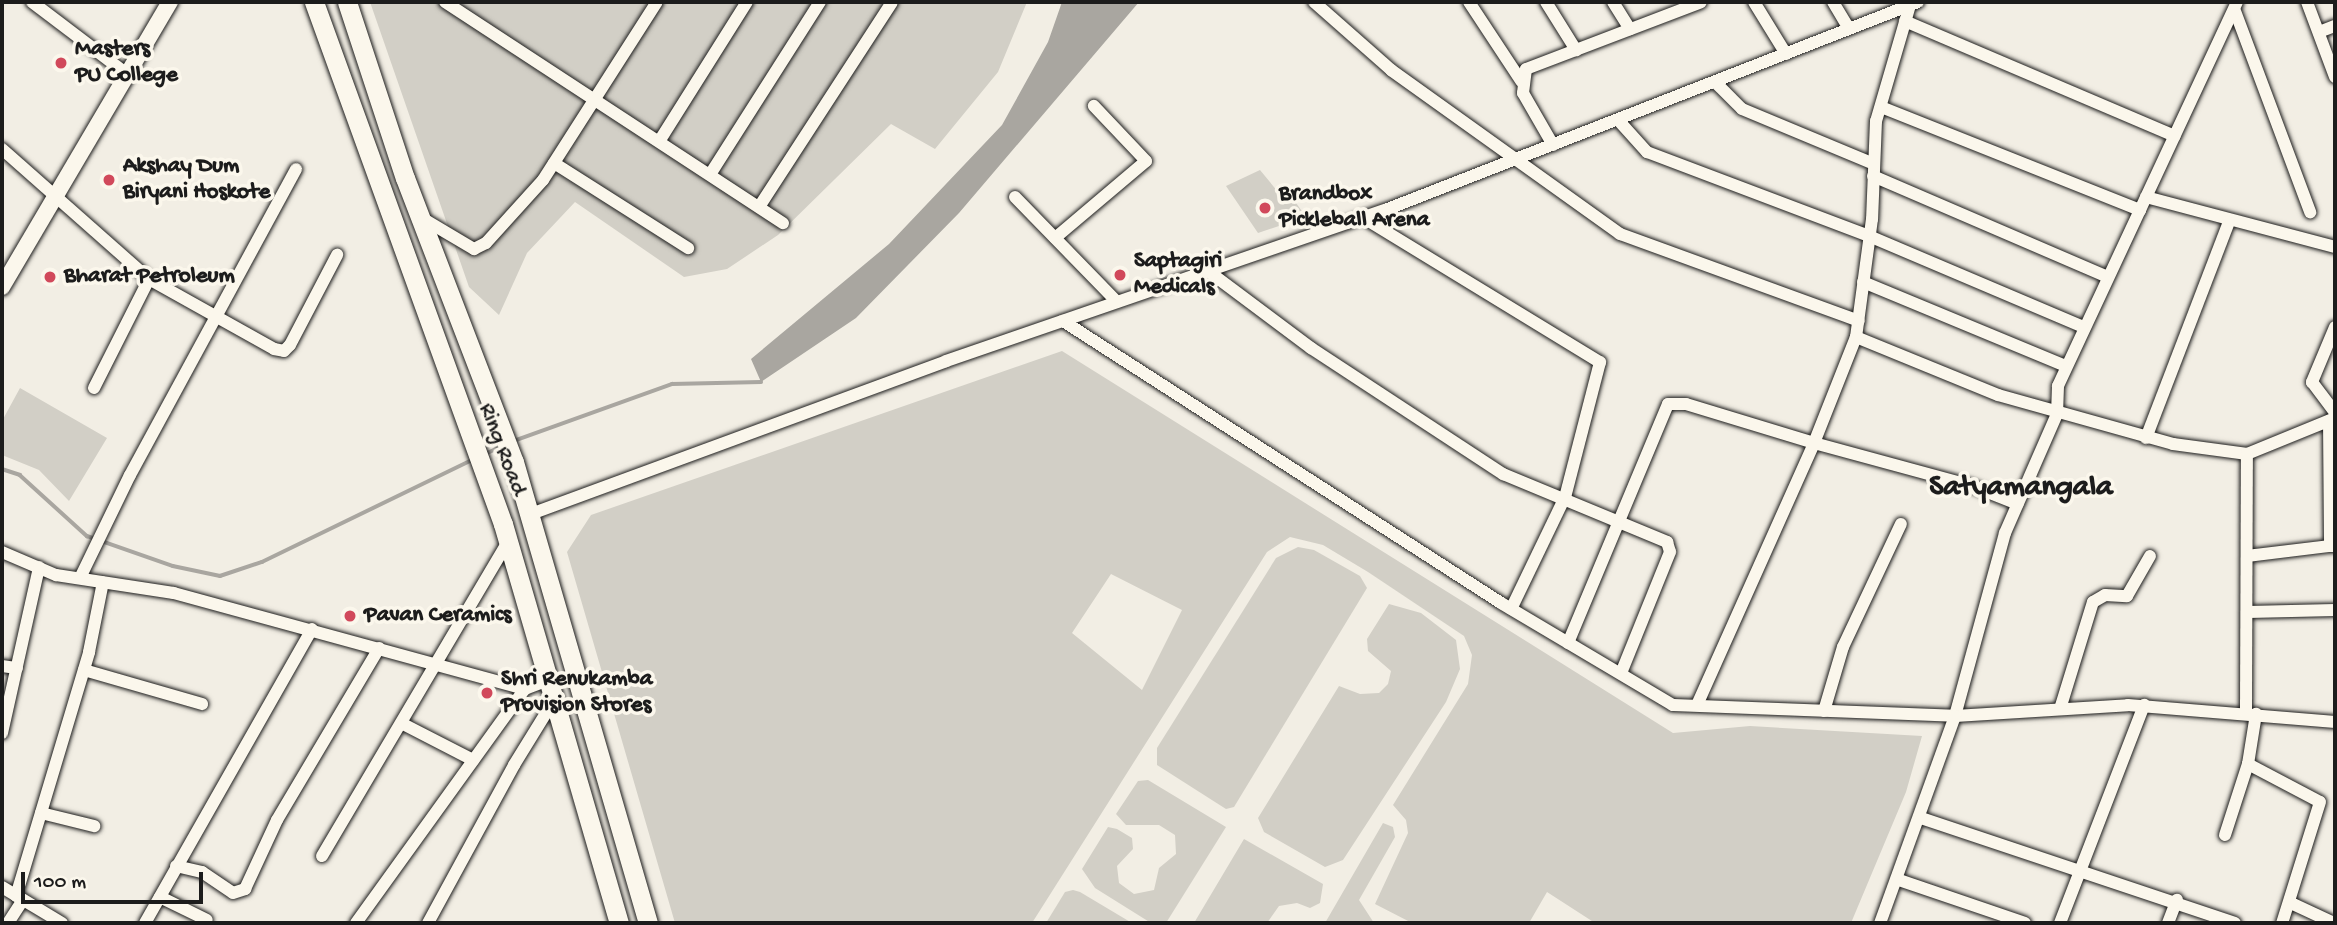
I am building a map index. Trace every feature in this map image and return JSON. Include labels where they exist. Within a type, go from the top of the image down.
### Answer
[{"type":"main road","name":"Ring Road","points":[[314,2],[505,533],[551,679],[619,923]]},
{"type":"main road","name":"Ring Road","points":[[346,2],[419,217],[514,462],[527,515],[648,923]]},
{"type":"main road","points":[[505,533],[527,515]]},
{"type":"street","points":[[32,2],[127,74]]},
{"type":"street","points":[[2,287],[170,2]]},
{"type":"street","points":[[445,2],[711,173],[783,223]]},
{"type":"street","points":[[419,217],[474,249],[486,243],[554,163],[657,2]]},
{"type":"street","points":[[660,140],[747,2]]},
{"type":"street","points":[[711,173],[820,2]]},
{"type":"street","points":[[759,207],[892,2]]},
{"type":"street","points":[[1314,2],[1384,64],[1512,161],[1620,234],[1859,321]]},
{"type":"street","points":[[1469,2],[1521,81],[1553,145]]},
{"type":"street","points":[[1546,2],[1576,50]]},
{"type":"street","points":[[1613,2],[1630,29]]},
{"type":"street","points":[[1754,2],[1786,54]]},
{"type":"street","points":[[1833,2],[1849,29]]},
{"type":"street","points":[[2307,2],[2335,77]]},
{"type":"street","points":[[1521,81],[1526,69],[1692,3]]},
{"type":"street","points":[[527,515],[1063,321],[1362,217],[1619,121],[1914,3]]},
{"type":"street","points":[[1697,705],[1814,443],[1856,337],[1881,107],[1906,20],[1914,3]]},
{"type":"street","points":[[1880,923],[1899,880],[1955,716],[2018,505],[2057,414],[2057,386],[2174,136],[2211,48],[2236,6]]},
{"type":"street","points":[[2236,6],[2310,212]]},
{"type":"street","points":[[1906,20],[2174,136]]},
{"type":"street","points":[[2319,32],[2335,26]]},
{"type":"street","points":[[1716,82],[1742,109],[2107,277]]},
{"type":"street","points":[[1055,238],[1146,161],[1094,106]]},
{"type":"street","points":[[1881,107],[2140,210]]},
{"type":"street","points":[[1619,121],[1647,152],[1869,236],[2083,327]]},
{"type":"street","points":[[2,149],[149,279],[215,319],[284,351],[337,255]]},
{"type":"street","points":[[554,163],[688,247]]},
{"type":"street","points":[[80,578],[296,169]]},
{"type":"street","points":[[1015,197],[1117,302]]},
{"type":"street","points":[[2146,197],[2229,222],[2335,247]]},
{"type":"street","points":[[1362,217],[1600,362],[1565,498],[1511,609]]},
{"type":"street","points":[[2146,438],[2229,222]]},
{"type":"street","points":[[1208,271],[1311,348],[1503,474],[1620,518],[1670,547],[1621,673]]},
{"type":"street","points":[[94,388],[149,279]]},
{"type":"street","points":[[1863,282],[2066,366]]},
{"type":"street","points":[[1063,321],[1511,609],[1673,705],[1955,716],[2144,705],[2335,722]]},
{"type":"street","points":[[2247,556],[2333,546],[2333,417],[2312,382],[2335,327]]},
{"type":"street","points":[[1856,337],[2057,414],[2146,438],[2247,453],[2333,417]]},
{"type":"street","points":[[1567,643],[1668,404],[1686,404],[1814,443],[1972,486],[2018,505]]},
{"type":"street","points":[[2225,835],[2248,764],[2251,713],[2247,453]]},
{"type":"street","points":[[1824,711],[1843,647],[1901,524]]},
{"type":"street","points":[[322,856],[437,664],[505,533]]},
{"type":"street","points":[[2,552],[38,568],[80,578],[174,593],[525,689]]},
{"type":"street","points":[[2060,709],[2093,602],[2105,594],[2127,596],[2150,556]]},
{"type":"street","points":[[2,733],[38,568]]},
{"type":"street","points":[[8,923],[20,898],[41,813],[84,670],[103,582]]},
{"type":"street","points":[[2248,612],[2335,610]]},
{"type":"street","points":[[145,923],[312,629]]},
{"type":"street","points":[[176,866],[202,872],[233,893],[245,888],[277,820],[379,648]]},
{"type":"street","points":[[2,666],[17,668]]},
{"type":"street","points":[[84,670],[202,704]]},
{"type":"street","points":[[356,923],[525,689],[551,679]]},
{"type":"street","points":[[2060,923],[2144,705]]},
{"type":"street","points":[[428,923],[514,765],[546,713],[559,709]]},
{"type":"street","points":[[403,723],[472,760]]},
{"type":"street","points":[[2248,764],[2320,802],[2293,904],[2282,923]]},
{"type":"street","points":[[41,813],[94,826]]},
{"type":"street","points":[[1921,818],[2177,901],[2235,923]]},
{"type":"street","points":[[1899,880],[2025,923]]},
{"type":"street","points":[[2,887],[62,923]]},
{"type":"street","points":[[160,897],[207,920]]},
{"type":"street","points":[[2168,923],[2177,901]]},
{"type":"street","points":[[2293,904],[2334,923]]},
{"type":"shaded area","points":[[370,2],[1027,2],[998,72],[935,149],[891,124],[778,235],[727,269],[684,277],[575,202],[527,253],[499,315],[469,287]]},
{"type":"shaded area","points":[[1062,2],[1139,2],[959,213],[856,318],[761,382],[751,359],[889,244],[1002,125],[1048,42]]},
{"type":"shaded area","points":[[1260,170],[1283,198],[1294,200],[1306,217],[1258,233],[1226,186]]},
{"type":"shaded area","points":[[1062,351],[1673,733],[1750,726],[1922,736],[1906,792],[1851,923],[1595,923],[1547,892],[1529,923],[1412,923],[1375,904],[1408,833],[1406,820],[1393,805],[1468,684],[1472,655],[1464,636],[1368,572],[1323,545],[1290,537],[1267,552],[1032,923],[675,923],[567,552],[591,515]],"holes":[[[1111,574],[1182,610],[1142,690],[1072,633]]]},
{"type":"shaded area","points":[[20,388],[107,438],[69,501],[39,470],[2,455],[2,421]]},
{"type":"shaded area","points":[[1298,547],[1314,550],[1360,576],[1367,588],[1234,807],[1226,809],[1157,765],[1157,748],[1276,558]]},
{"type":"shaded area","points":[[1389,604],[1421,613],[1456,640],[1460,669],[1446,702],[1343,860],[1325,867],[1264,832],[1258,818],[1339,686],[1360,694],[1379,693],[1388,684],[1391,671],[1368,651],[1367,639]]},
{"type":"shaded area","points":[[1148,780],[1226,827],[1166,923],[1151,923],[1095,888],[1082,869],[1108,827],[1117,829],[1132,838],[1133,849],[1117,866],[1119,883],[1134,894],[1154,890],[1159,868],[1176,854],[1175,835],[1159,825],[1126,825],[1116,814],[1138,781]]},
{"type":"shaded area","points":[[1383,823],[1393,827],[1395,837],[1359,900],[1374,923],[1325,923]]},
{"type":"shaded area","points":[[1244,839],[1323,884],[1320,903],[1310,908],[1297,903],[1279,906],[1267,923],[1194,923]]},
{"type":"shaded area","points":[[1073,890],[1132,923],[1046,923],[1065,892]]},
{"type":"waterway","points":[[514,441],[672,384],[761,382]]},
{"type":"waterway","points":[[485,454],[501,447]]},
{"type":"waterway","points":[[2,469],[20,475],[87,536],[173,566],[220,576],[262,562],[472,460]]},
{"type":"place","name":"Masters PU College","points":[[61,63]]},
{"type":"place","name":"Akshay Dum Biryani Hoskote","points":[[109,180]]},
{"type":"place","name":"Brandbox Pickleball Arena","points":[[1265,208]]},
{"type":"place","name":"Saptagiri Medicals","points":[[1120,275]]},
{"type":"place","name":"Bharat Petroleum","points":[[50,277]]},
{"type":"place","name":"Pavan Ceramics","points":[[350,616]]},
{"type":"place","name":"Shri Renukamba Provision Stores","points":[[487,693]]},
{"type":"district","name":"Satyamangala","points":[[2021,489]]}]
